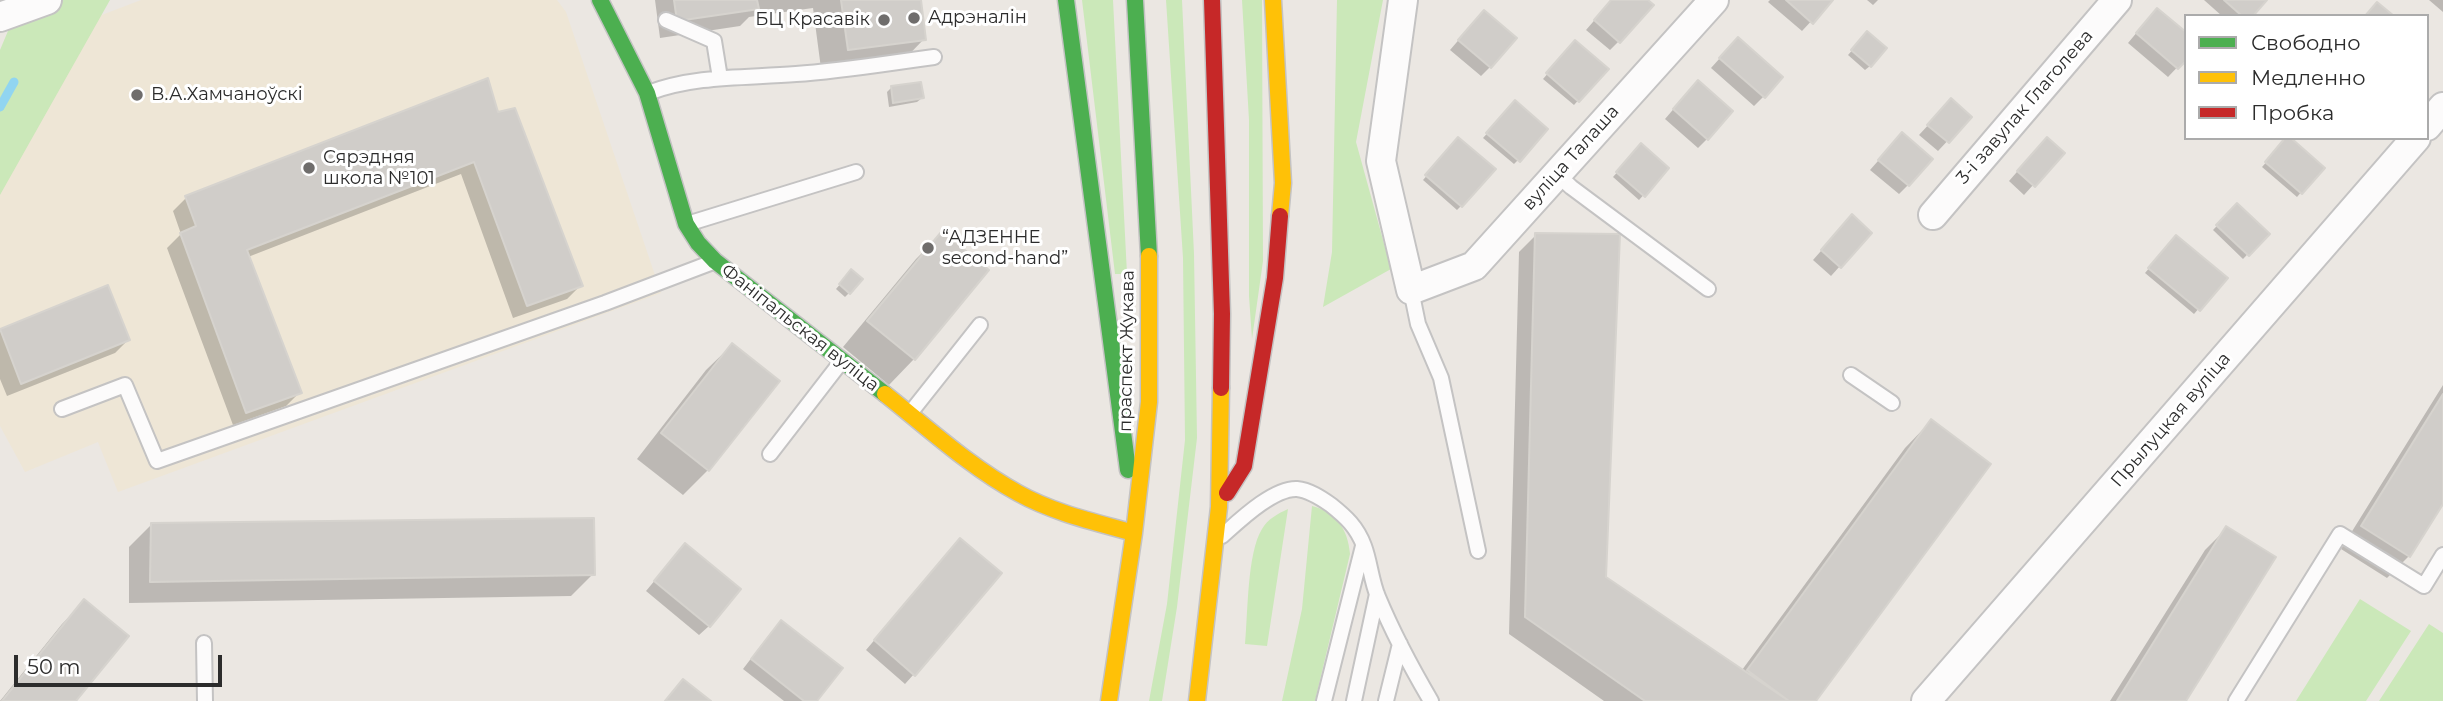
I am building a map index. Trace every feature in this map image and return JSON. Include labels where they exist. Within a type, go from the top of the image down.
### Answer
[{"type":"main road","name":"Фаніпальская вуліца","points":[[600,0],[646,93],[686,225],[715,261],[981,469],[1018,493],[1060,512],[1134,525]]},
{"type":"main road","points":[[1066,0],[1134,525]]},
{"type":"main road","name":"праспект Жукава","points":[[1109,701],[1149,402],[1149,259],[1135,0]]},
{"type":"main road","points":[[1197,701],[1219,507],[1222,314],[1212,0]]},
{"type":"main road","points":[[1219,507],[1244,466],[1275,278],[1283,183],[1273,0]]},
{"type":"street","points":[[0,17],[47,0]]},
{"type":"street","points":[[1403,0],[1381,161],[1411,290]]},
{"type":"street","name":"вуліца Талаша","points":[[1411,290],[1474,266],[1714,0]]},
{"type":"street","name":"3-і завулак Глаголева","points":[[1933,215],[2117,0]]},
{"type":"street","points":[[2429,123],[2443,107]]},
{"type":"street","name":"Прылуцкая вуліца","points":[[1926,701],[2414,140]]},
{"type":"lane","points":[[666,20],[714,41],[720,78]]},
{"type":"lane","points":[[646,93],[720,78],[798,74],[934,57]]},
{"type":"lane","points":[[686,225],[856,172]]},
{"type":"lane","points":[[1557,174],[1707,289]]},
{"type":"lane","points":[[62,409],[125,384],[157,461],[605,303],[715,261]]},
{"type":"lane","points":[[1411,290],[1418,324],[1441,378],[1478,551]]},
{"type":"lane","points":[[910,414],[980,325]]},
{"type":"lane","points":[[769,454],[842,361]]},
{"type":"lane","points":[[1851,375],[1892,403]]},
{"type":"lane","points":[[1215,542],[1274,496],[1296,489],[1312,493],[1352,522],[1363,545],[1377,594],[1399,644],[1432,701]]},
{"type":"lane","points":[[2236,701],[2340,534],[2424,586],[2443,555]]},
{"type":"lane","points":[[1324,701],[1363,545]]},
{"type":"lane","points":[[1354,701],[1377,594]]},
{"type":"lane","points":[[204,643],[205,701]]},
{"type":"lane","points":[[1386,701],[1399,644]]},
{"type":"shaded area","name":"Сярэдняя школа №101","points":[[141,0],[557,0],[566,12],[661,293],[118,492],[98,442],[25,472],[0,426],[0,54]]},
{"type":"green space","points":[[21,0],[110,0],[0,195],[0,50]]},
{"type":"green space","points":[[1082,0],[1113,0],[1127,274],[1115,274]]},
{"type":"green space","points":[[1166,0],[1182,0],[1194,254],[1197,438],[1177,607],[1162,701],[1149,701],[1167,604],[1185,440],[1183,258]]},
{"type":"green space","points":[[1242,0],[1262,0],[1263,261],[1252,339],[1249,296],[1249,120]]},
{"type":"green space","points":[[1337,0],[1383,0],[1356,142],[1391,269],[1323,307],[1332,252]]},
{"type":"green space","points":[[1312,506],[1328,513],[1339,523],[1347,537],[1350,554],[1315,701],[1282,701],[1302,609]]},
{"type":"green space","points":[[1288,509],[1267,646],[1245,644],[1249,584],[1257,540],[1267,522]]},
{"type":"green space","points":[[2360,599],[2411,631],[2366,701],[2296,701]]},
{"type":"green space","points":[[2429,624],[2443,633],[2443,701],[2379,701]]},
{"type":"building","points":[[674,0],[757,0],[759,9],[677,21]]},
{"type":"building","name":"БЦ Красавік","points":[[841,0],[921,0],[926,40],[848,50]]},
{"type":"building","points":[[1611,0],[1648,0],[1654,5],[1620,43],[1594,20]]},
{"type":"building","points":[[1786,0],[1833,0],[1813,24]]},
{"type":"building","points":[[2224,0],[2267,0],[2255,14],[2240,14]]},
{"type":"building","points":[[2377,2],[2392,14],[2367,14]]},
{"type":"building","points":[[2157,8],[2184,30],[2184,63],[2178,69],[2136,33]]},
{"type":"building","points":[[1484,10],[1517,38],[1491,68],[1458,40]]},
{"type":"building","points":[[1867,31],[1887,48],[1871,67],[1851,50]]},
{"type":"building","points":[[1738,37],[1783,77],[1765,98],[1719,58]]},
{"type":"building","points":[[1575,40],[1609,69],[1579,102],[1546,73]]},
{"type":"building","points":[[488,78],[498,112],[515,108],[583,286],[527,306],[474,162],[247,250],[302,393],[246,413],[180,233],[196,226],[185,196]]},
{"type":"building","points":[[1698,80],[1733,111],[1708,140],[1673,109]]},
{"type":"building","points":[[921,82],[924,98],[893,103],[891,86]]},
{"type":"building","points":[[1951,98],[1972,117],[1949,143],[1927,125]]},
{"type":"building","points":[[1515,100],[1548,129],[1520,162],[1486,133]]},
{"type":"building","points":[[1902,132],[1933,159],[1909,186],[1878,160]]},
{"type":"building","points":[[1458,137],[1496,169],[1462,207],[1425,175]]},
{"type":"building","points":[[2047,137],[2065,153],[2035,187],[2017,171]]},
{"type":"building","points":[[2283,140],[2293,140],[2325,168],[2302,194],[2265,162]]},
{"type":"building","points":[[1641,143],[1669,168],[1645,197],[1616,172]]},
{"type":"building","points":[[2237,203],[2270,234],[2249,256],[2216,225]]},
{"type":"building","points":[[1852,214],[1872,233],[1841,268],[1821,250]]},
{"type":"building","points":[[942,231],[989,270],[915,360],[867,321]]},
{"type":"building","points":[[1535,233],[1620,234],[1606,577],[1789,701],[1645,701],[1525,617]]},
{"type":"building","points":[[2176,235],[2228,278],[2200,311],[2148,268]]},
{"type":"building","points":[[851,269],[863,279],[850,294],[839,284]]},
{"type":"building","points":[[108,285],[130,340],[21,384],[0,329]]},
{"type":"building","points":[[732,343],[780,381],[709,471],[661,433]]},
{"type":"building","points":[[2443,394],[2443,504],[2410,557],[2361,526]]},
{"type":"building","points":[[1931,419],[1991,464],[1816,701],[1789,701],[1747,670]]},
{"type":"building","points":[[594,518],[595,575],[150,582],[151,523]]},
{"type":"building","points":[[2226,526],[2276,557],[2186,701],[2117,701]]},
{"type":"building","points":[[960,538],[1002,573],[915,676],[874,640]]},
{"type":"building","points":[[685,543],[741,589],[710,627],[654,581]]},
{"type":"building","points":[[84,599],[129,636],[76,701],[2,701]]},
{"type":"building","points":[[781,620],[843,668],[817,701],[804,701],[751,659]]},
{"type":"building","points":[[683,679],[711,701],[665,701]]},
{"type":"waterway","points":[[0,107],[14,82]]},
{"type":"traffic: fast","points":[[600,0],[647,93],[686,224],[698,243],[715,261],[885,394]]},
{"type":"traffic: fast","points":[[1066,0],[1128,470]]},
{"type":"traffic: fast","points":[[1135,0],[1149,256]]},
{"type":"traffic: slow","points":[[1273,0],[1283,183],[1280,216]]},
{"type":"traffic: slow","points":[[1109,701],[1134,533],[1149,402],[1149,256]]},
{"type":"traffic: slow","points":[[1197,701],[1219,507],[1221,388]]},
{"type":"traffic: slow","points":[[885,394],[1000,483],[1060,512],[1134,533]]},
{"type":"traffic: jam","points":[[1212,0],[1222,314],[1221,388]]},
{"type":"traffic: jam","points":[[1227,493],[1244,466],[1275,278],[1280,216]]},
{"type":"place","name":"Адрэналін","points":[[914,18]]},
{"type":"place","name":"БЦ Красавік","points":[[884,20]]},
{"type":"place","name":"В.А.Хамчаноўскі","points":[[137,95]]},
{"type":"place","name":"Сярэдняя школа №101","points":[[309,168]]},
{"type":"place","name":"“АДЗЕННЕ second-hand”","points":[[928,248]]}]
